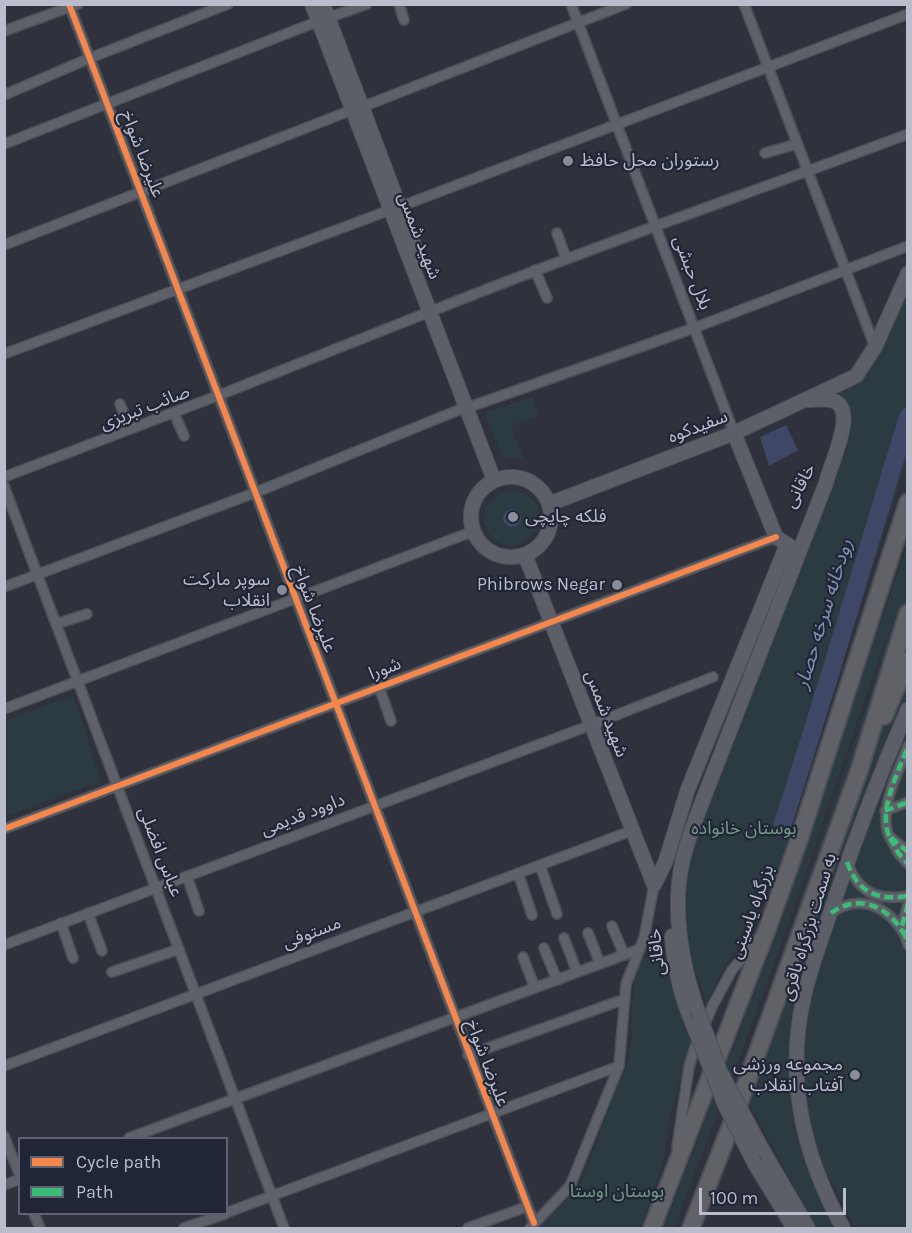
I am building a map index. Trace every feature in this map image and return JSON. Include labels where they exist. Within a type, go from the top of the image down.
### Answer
[{"type":"highway","name":"بزرگراه یاسینی","points":[[652,1228],[768,927],[799,840],[908,502]]},
{"type":"highway","points":[[691,1228],[732,1124],[859,771],[908,614]]},
{"type":"highway","points":[[859,771],[908,660]]},
{"type":"main road","name":"شهید شمس","points":[[312,4],[323,19],[498,479]]},
{"type":"main road","name":"شهید شمس","points":[[323,4],[323,19]]},
{"type":"main road","points":[[875,347],[908,273]]},
{"type":"main road","name":"سفیدکوه","points":[[549,504],[734,433],[807,400],[820,391],[856,376],[867,363],[875,347]]},
{"type":"main road","points":[[807,400],[833,401],[843,410],[845,419],[841,436],[830,465]]},
{"type":"main road","name":"بلال حبشی","points":[[734,433],[776,537]]},
{"type":"main road","name":"خاقانی","points":[[794,1228],[755,1164],[725,1105],[679,987],[673,959],[672,895],[676,862],[690,816],[791,547],[819,481],[830,465]]},
{"type":"main road","name":"خاقانی","points":[[808,1228],[720,1071],[691,990],[681,944],[678,896],[682,863],[695,820],[826,483],[830,465]]},
{"type":"main road","points":[[498,479],[523,479],[534,484],[549,504],[550,528],[536,549],[525,555],[507,556],[489,550],[480,542],[474,531],[473,506],[478,495],[498,479]]},
{"type":"main road","points":[[654,885],[665,863],[688,789],[784,552],[791,547],[776,537]]},
{"type":"main road","name":"شهید شمس","points":[[525,555],[654,885]]},
{"type":"main road","name":"به سمت بزرگراه باقری","points":[[843,1228],[823,1188],[806,1141],[798,1092],[797,1045],[804,996],[831,913],[886,759],[908,709]]},
{"type":"street","points":[[4,95],[90,58],[228,4]]},
{"type":"street","points":[[4,144],[323,19],[367,4]]},
{"type":"street","points":[[399,4],[404,20]]},
{"type":"street","name":"بلال حبشی","points":[[571,4],[734,433]]},
{"type":"street","points":[[4,245],[626,4]]},
{"type":"street","points":[[744,4],[875,347]]},
{"type":"street","points":[[4,31],[72,6]]},
{"type":"street","name":"علیرضا شواخ","points":[[72,6],[107,105],[532,1226]]},
{"type":"street","points":[[4,354],[395,209],[908,14]]},
{"type":"street","name":"صائب تبریزی","points":[[4,477],[174,413],[534,270],[908,134]]},
{"type":"street","points":[[765,153],[797,144]]},
{"type":"street","points":[[557,233],[567,258]]},
{"type":"street","points":[[4,587],[254,493],[471,406],[694,328],[908,246]]},
{"type":"street","points":[[534,270],[547,298]]},
{"type":"street","points":[[120,404],[130,429]]},
{"type":"street","points":[[174,413],[184,436]]},
{"type":"street","name":"عباس افضلی","points":[[4,486],[284,1228]]},
{"type":"street","points":[[4,710],[474,531]]},
{"type":"street","name":"شورا","points":[[4,829],[776,537]]},
{"type":"street","points":[[56,624],[87,614]]},
{"type":"street","name":"داوود قدیمی","points":[[4,945],[713,677]]},
{"type":"street","points":[[379,687],[391,721]]},
{"type":"street","points":[[908,746],[885,811],[885,825],[889,837],[908,864]]},
{"type":"street","points":[[885,811],[908,802]]},
{"type":"street","name":"مستوفی","points":[[4,1066],[632,831]]},
{"type":"street","points":[[889,837],[908,852]]},
{"type":"street","points":[[848,862],[855,881],[861,887],[890,898],[908,896]]},
{"type":"street","points":[[540,865],[557,914]]},
{"type":"street","points":[[518,873],[532,915]]},
{"type":"street","points":[[187,876],[199,911]]},
{"type":"street","points":[[532,1226],[570,1186],[619,1066],[626,984],[650,919],[654,885]]},
{"type":"street","points":[[831,913],[846,904],[862,904],[886,912],[896,920],[904,934]]},
{"type":"street","points":[[908,904],[902,926],[908,945]]},
{"type":"street","points":[[88,913],[102,951]]},
{"type":"street","points":[[61,923],[73,958]]},
{"type":"street","points":[[612,926],[624,955]]},
{"type":"street","points":[[673,1174],[689,1067],[695,1047],[713,1005],[732,970],[768,927]]},
{"type":"street","points":[[588,933],[600,964]]},
{"type":"street","points":[[564,938],[577,972]]},
{"type":"street","points":[[544,948],[557,980]]},
{"type":"street","points":[[112,972],[178,949]]},
{"type":"street","points":[[132,1137],[640,949]]},
{"type":"street","points":[[523,957],[535,988]]},
{"type":"street","points":[[468,1055],[625,999]]},
{"type":"street","points":[[228,1212],[619,1066]]},
{"type":"street","points":[[4,1136],[18,1172]]},
{"type":"street","points":[[4,1185],[18,1178]]},
{"type":"street","points":[[468,1228],[526,1207]]},
{"type":"street","points":[[184,1228],[220,1215]]},
{"type":"green space","name":"بوستان خانواده","points":[[907,293],[907,461],[843,658],[783,857],[754,920],[723,970],[707,1003],[685,935],[684,885],[701,818],[846,451],[850,416],[841,397],[831,395],[864,376],[868,371],[892,328]]},
{"type":"green space","points":[[532,397],[539,416],[511,425],[524,459],[502,457],[485,413]]},
{"type":"green space","points":[[513,490],[530,497],[538,508],[539,520],[534,532],[525,541],[513,546],[501,544],[489,533],[484,518],[492,499]]},
{"type":"green space","points":[[907,547],[907,1228],[855,1228],[816,1151],[801,1140],[815,1186],[836,1228],[818,1228],[750,1105],[734,1094],[874,684],[890,628],[752,1024],[674,1228],[664,1228],[777,933],[863,672]]},
{"type":"green space","points":[[73,695],[101,781],[5,817],[5,721]]},
{"type":"green space","name":"بوستان اوستا","points":[[665,956],[672,990],[691,1044],[671,1112],[663,1163],[641,1228],[538,1228],[569,1197],[586,1175],[612,1097],[628,1062],[632,1038],[631,1008],[642,957]]},
{"type":"water","points":[[786,425],[798,450],[769,466],[760,437]]},
{"type":"water","points":[[512,509],[518,512],[521,518],[518,524],[512,527],[506,524],[503,518],[506,512]]},
{"type":"waterway","name":"رودخانه سرخه حصار","points":[[783,823],[908,417]]},
{"type":"marked path","points":[[889,836],[886,826],[888,803],[908,746]]},
{"type":"marked path","points":[[885,811],[908,802]]},
{"type":"marked path","points":[[908,852],[889,836],[899,854],[908,864]]},
{"type":"marked path","points":[[847,862],[857,881],[870,892],[887,897],[908,896]]},
{"type":"marked path","points":[[831,913],[842,907],[862,903],[890,916],[904,934]]},
{"type":"marked path","points":[[908,904],[902,926],[908,945]]},
{"type":"cycle path","points":[[69,4],[534,1223]]},
{"type":"cycle path","points":[[4,829],[776,537]]},
{"type":"place","name":"رستوران محل حافظ","points":[[568,161]]},
{"type":"place","name":"فلکه چایچی","points":[[513,517]]},
{"type":"place","name":"Phibrows Negar","points":[[617,585]]},
{"type":"place","name":"سوپر مارکت انقلاب","points":[[282,590]]},
{"type":"place","name":"مجموعه ورزشی آفتاب انقلاب","points":[[855,1075]]}]
